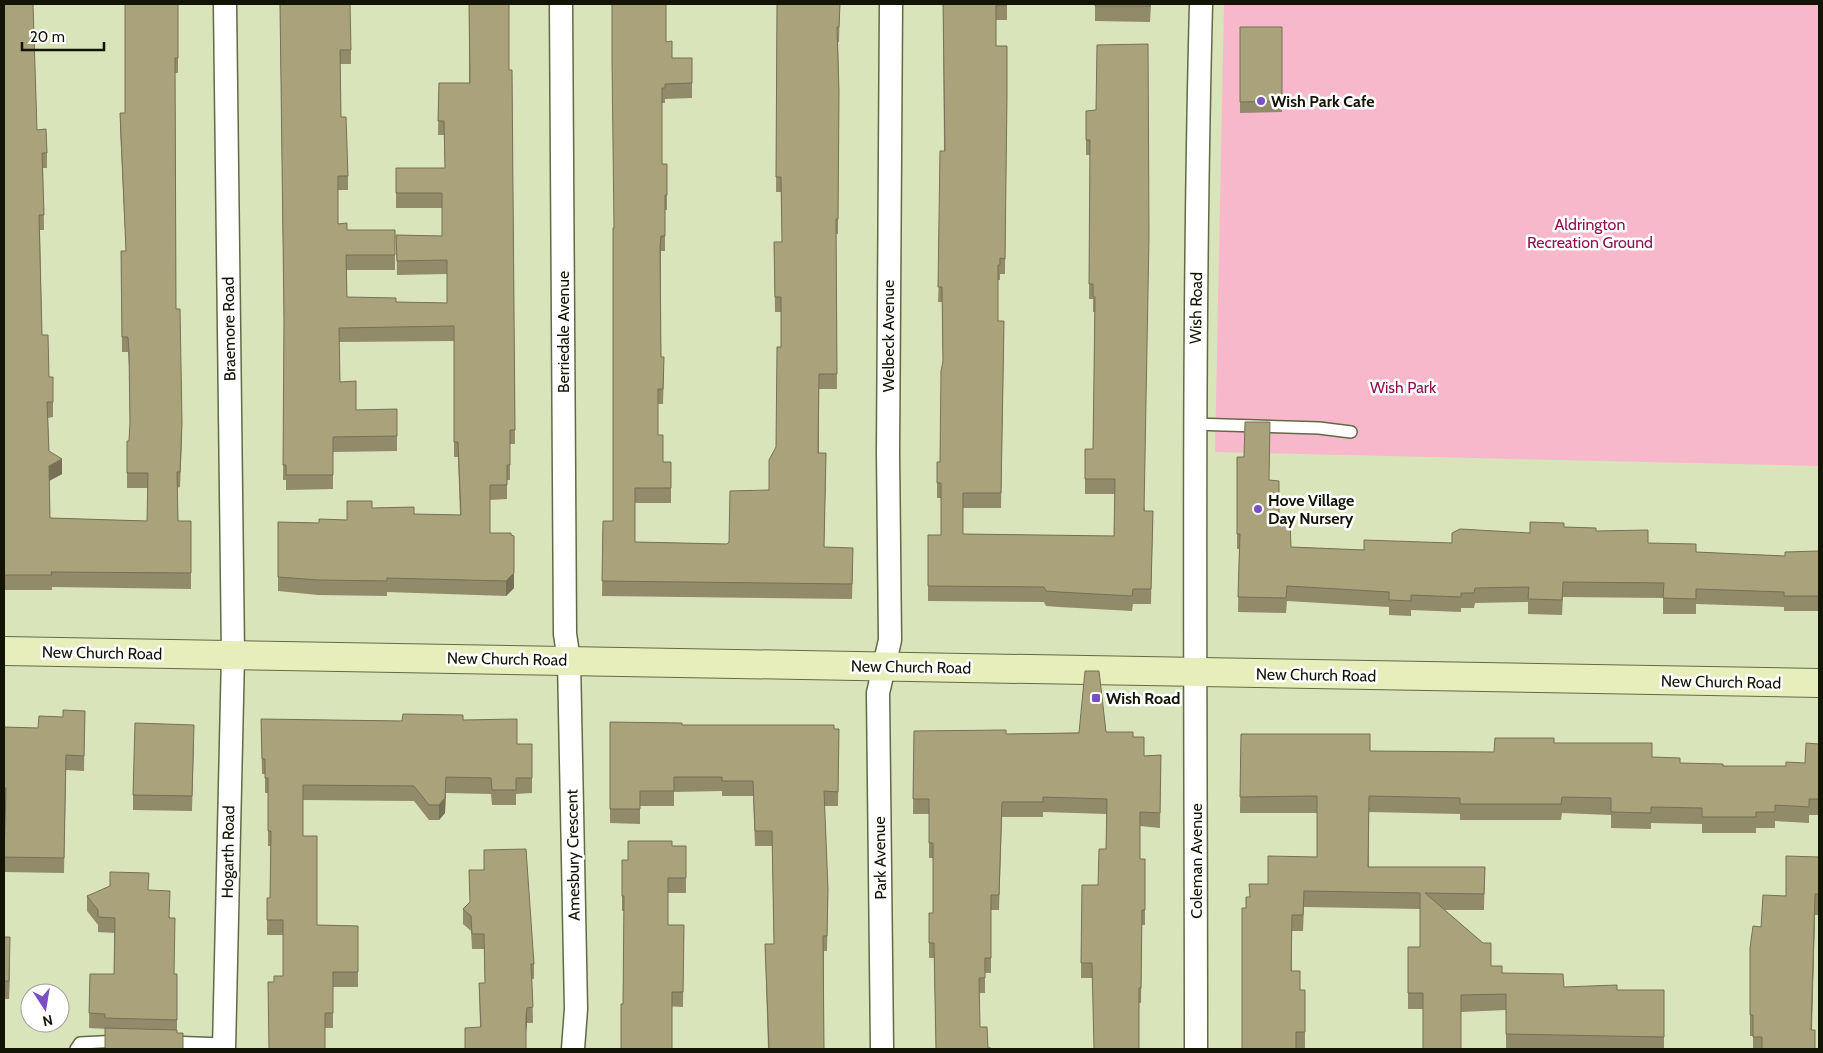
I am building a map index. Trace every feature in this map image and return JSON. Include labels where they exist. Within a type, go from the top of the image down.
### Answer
[{"type":"main road","name":"New Church Road","points":[[4,651],[1819,683]]},
{"type":"street","name":"Braemore Road","points":[[225,4],[233,655]]},
{"type":"street","name":"Berriedale Avenue","points":[[561,4],[565,625],[569,660]]},
{"type":"street","name":"Welbeck Avenue","points":[[884,667],[890,640],[888,402],[891,4]]},
{"type":"street","name":"Wish Road","points":[[1196,673],[1194,424],[1201,4]]},
{"type":"street","name":"Hogarth Road","points":[[224,1047],[233,655]]},
{"type":"street","name":"Amesbury Crescent","points":[[569,660],[576,1009],[573,1049]]},
{"type":"street","name":"Park Avenue","points":[[882,1049],[878,693],[884,667]]},
{"type":"street","name":"Coleman Avenue","points":[[1196,673],[1196,1049]]},
{"type":"lane","points":[[1194,424],[1319,428],[1351,432]]},
{"type":"lane","points":[[76,1049],[80,1043],[102,1040],[130,1041]]},
{"type":"lane","points":[[158,1042],[224,1047]]},
{"type":"green space","name":"Aldrington Recreation Ground","points":[[1224,4],[1819,4],[1819,466],[1215,452]]},
{"type":"building","points":[[4,4],[33,4],[37,130],[46,129],[47,153],[42,153],[44,215],[39,215],[42,335],[48,335],[49,377],[53,377],[53,402],[47,402],[49,451],[62,459],[49,466],[50,518],[147,521],[148,473],[127,473],[127,441],[129,441],[130,422],[129,352],[128,337],[122,337],[121,251],[126,251],[120,113],[125,113],[125,4],[178,4],[178,58],[175,58],[176,309],[180,309],[182,423],[180,472],[177,472],[178,521],[191,521],[191,573],[51,572],[52,575],[4,575]]},
{"type":"building","points":[[280,4],[350,4],[351,50],[340,50],[341,117],[346,117],[348,176],[338,176],[338,224],[347,223],[347,230],[395,230],[395,255],[346,255],[347,297],[396,298],[396,302],[447,303],[447,260],[397,261],[396,235],[442,236],[442,193],[396,193],[396,168],[445,168],[444,121],[438,121],[439,83],[470,83],[469,4],[509,4],[509,70],[512,70],[515,430],[510,430],[510,465],[507,465],[507,485],[490,485],[490,533],[511,533],[514,536],[514,573],[506,581],[387,578],[387,581],[318,580],[278,577],[278,522],[319,523],[319,519],[347,520],[347,501],[372,501],[372,508],[414,507],[414,514],[461,515],[458,442],[454,442],[454,326],[339,328],[340,382],[356,381],[356,410],[397,409],[397,436],[333,437],[333,475],[286,475],[286,465],[283,465],[284,318]]},
{"type":"building","points":[[612,4],[666,4],[666,42],[672,41],[672,58],[692,58],[692,83],[665,84],[665,88],[662,88],[662,164],[667,164],[667,195],[665,195],[665,236],[661,236],[660,247],[661,357],[664,357],[663,389],[658,389],[658,435],[663,435],[663,462],[671,462],[671,488],[635,488],[635,542],[727,544],[729,542],[730,491],[769,490],[769,460],[776,447],[777,347],[781,347],[781,297],[775,297],[774,242],[782,242],[781,177],[776,177],[777,4],[840,4],[839,27],[837,27],[839,92],[838,219],[836,219],[837,374],[819,374],[818,453],[826,453],[824,547],[853,548],[852,584],[602,581],[603,521],[613,521],[614,228]]},
{"type":"building","points":[[943,4],[1007,4],[996,5],[996,46],[1007,46],[1005,259],[1000,258],[1000,265],[998,265],[998,321],[1004,321],[1001,493],[963,493],[963,534],[1114,536],[1115,479],[1085,479],[1085,449],[1093,449],[1095,297],[1093,296],[1093,284],[1089,284],[1090,140],[1086,140],[1086,111],[1096,110],[1097,45],[1148,44],[1149,236],[1144,511],[1153,511],[1151,589],[1133,589],[1132,596],[1046,591],[1044,587],[928,586],[928,535],[941,535],[941,483],[937,483],[937,462],[940,462],[941,371],[943,361],[942,287],[938,287],[940,151],[945,151]]},
{"type":"building","points":[[1095,4],[1150,4],[1150,6],[1095,6]]},
{"type":"building","points":[[1240,27],[1282,27],[1282,101],[1240,102]]},
{"type":"building","points":[[1245,422],[1270,422],[1269,480],[1279,481],[1279,520],[1290,520],[1291,547],[1364,550],[1364,540],[1452,543],[1452,533],[1460,529],[1530,533],[1530,522],[1564,523],[1564,527],[1596,528],[1596,531],[1648,530],[1648,543],[1696,544],[1696,552],[1785,556],[1785,552],[1819,551],[1819,596],[1784,596],[1784,592],[1696,589],[1696,599],[1663,598],[1664,583],[1563,582],[1562,600],[1528,599],[1529,587],[1475,588],[1474,593],[1461,593],[1461,597],[1411,595],[1411,601],[1389,600],[1389,592],[1287,586],[1286,598],[1238,597],[1240,534],[1237,534],[1237,457],[1244,457]]},
{"type":"building","points":[[1085,671],[1099,671],[1106,732],[1133,732],[1133,737],[1144,737],[1144,756],[1161,755],[1160,813],[1140,812],[1140,859],[1145,859],[1145,910],[1142,910],[1139,1049],[1094,1049],[1092,963],[1081,963],[1082,885],[1098,885],[1099,849],[1106,849],[1107,799],[1043,797],[1043,802],[1002,802],[999,895],[991,895],[991,958],[985,958],[985,978],[979,978],[980,1027],[987,1027],[988,1048],[991,1049],[936,1049],[934,943],[929,943],[929,913],[933,913],[933,843],[929,843],[929,799],[913,799],[914,731],[1006,730],[1006,734],[1079,733]]},
{"type":"building","points":[[63,710],[85,711],[84,756],[66,755],[64,858],[4,857],[6,788],[4,788],[4,727],[38,728],[39,716],[63,717]]},
{"type":"building","points":[[403,714],[463,715],[463,720],[517,719],[517,744],[532,744],[532,778],[516,778],[516,790],[492,790],[491,778],[446,777],[445,798],[439,805],[429,805],[414,786],[303,785],[303,836],[317,836],[317,925],[358,926],[358,972],[333,972],[333,1013],[325,1013],[325,1049],[269,1049],[268,982],[274,982],[274,976],[283,976],[283,920],[267,920],[267,898],[270,898],[271,831],[268,831],[268,778],[265,778],[265,759],[262,759],[261,719],[402,721]]},
{"type":"building","points":[[610,722],[682,723],[682,725],[834,725],[834,729],[839,729],[838,792],[824,791],[828,889],[827,936],[823,936],[824,1049],[769,1049],[765,944],[774,944],[772,831],[755,831],[753,781],[722,781],[722,777],[674,777],[674,791],[640,791],[640,809],[610,809]]},
{"type":"building","points":[[135,723],[194,725],[192,796],[133,795]]},
{"type":"building","points":[[1241,734],[1370,734],[1370,751],[1494,752],[1495,738],[1554,738],[1554,743],[1652,743],[1652,757],[1680,758],[1680,763],[1723,764],[1723,766],[1786,766],[1786,762],[1805,763],[1806,743],[1819,744],[1819,799],[1809,799],[1809,807],[1775,805],[1775,812],[1756,812],[1756,817],[1702,817],[1702,808],[1651,807],[1651,813],[1611,812],[1611,798],[1562,797],[1561,804],[1460,804],[1460,798],[1369,796],[1368,867],[1485,867],[1484,894],[1425,893],[1483,943],[1491,943],[1491,966],[1502,966],[1502,973],[1563,974],[1564,987],[1617,985],[1617,990],[1664,990],[1664,1037],[1506,1034],[1506,994],[1461,995],[1461,1049],[1423,1049],[1423,993],[1408,993],[1408,947],[1420,947],[1420,893],[1304,891],[1303,915],[1292,915],[1291,971],[1300,971],[1300,990],[1305,990],[1305,1032],[1296,1032],[1296,1049],[1242,1049],[1242,908],[1246,908],[1246,897],[1250,897],[1249,884],[1268,884],[1268,856],[1317,857],[1317,796],[1240,797]]},
{"type":"building","points":[[628,841],[672,841],[672,846],[686,846],[686,878],[668,878],[668,925],[684,925],[683,992],[672,992],[672,1049],[621,1049],[624,896],[622,896],[622,860],[628,860]]},
{"type":"building","points":[[526,849],[534,964],[531,964],[533,1007],[527,1008],[526,1049],[465,1049],[465,1028],[481,1027],[479,983],[485,983],[484,934],[472,934],[471,916],[463,909],[470,902],[469,870],[484,870],[484,850]]},
{"type":"building","points":[[1786,856],[1819,857],[1819,894],[1815,894],[1811,1030],[1815,1030],[1815,1049],[1762,1049],[1762,1037],[1753,1037],[1753,1015],[1750,1015],[1750,948],[1753,926],[1761,927],[1763,895],[1786,896]]},
{"type":"building","points":[[110,872],[149,873],[148,890],[170,891],[169,918],[175,918],[174,974],[177,974],[177,1020],[105,1018],[105,1014],[89,1013],[90,974],[114,974],[115,918],[98,917],[98,910],[87,896],[110,886]]},
{"type":"building","points":[[4,937],[10,937],[9,981],[4,981]]},
{"type":"building","points":[[105,1028],[177,1030],[177,1033],[183,1033],[183,1049],[105,1049]]},
{"type":"place","name":"Wish Park Cafe","points":[[1261,101]]},
{"type":"place","name":"Hove Village Day Nursery","points":[[1258,509]]},
{"type":"place","name":"Wish Road","points":[[1096,698]]},
{"type":"park label","name":"Wish Park","points":[[1403,387]]}]
